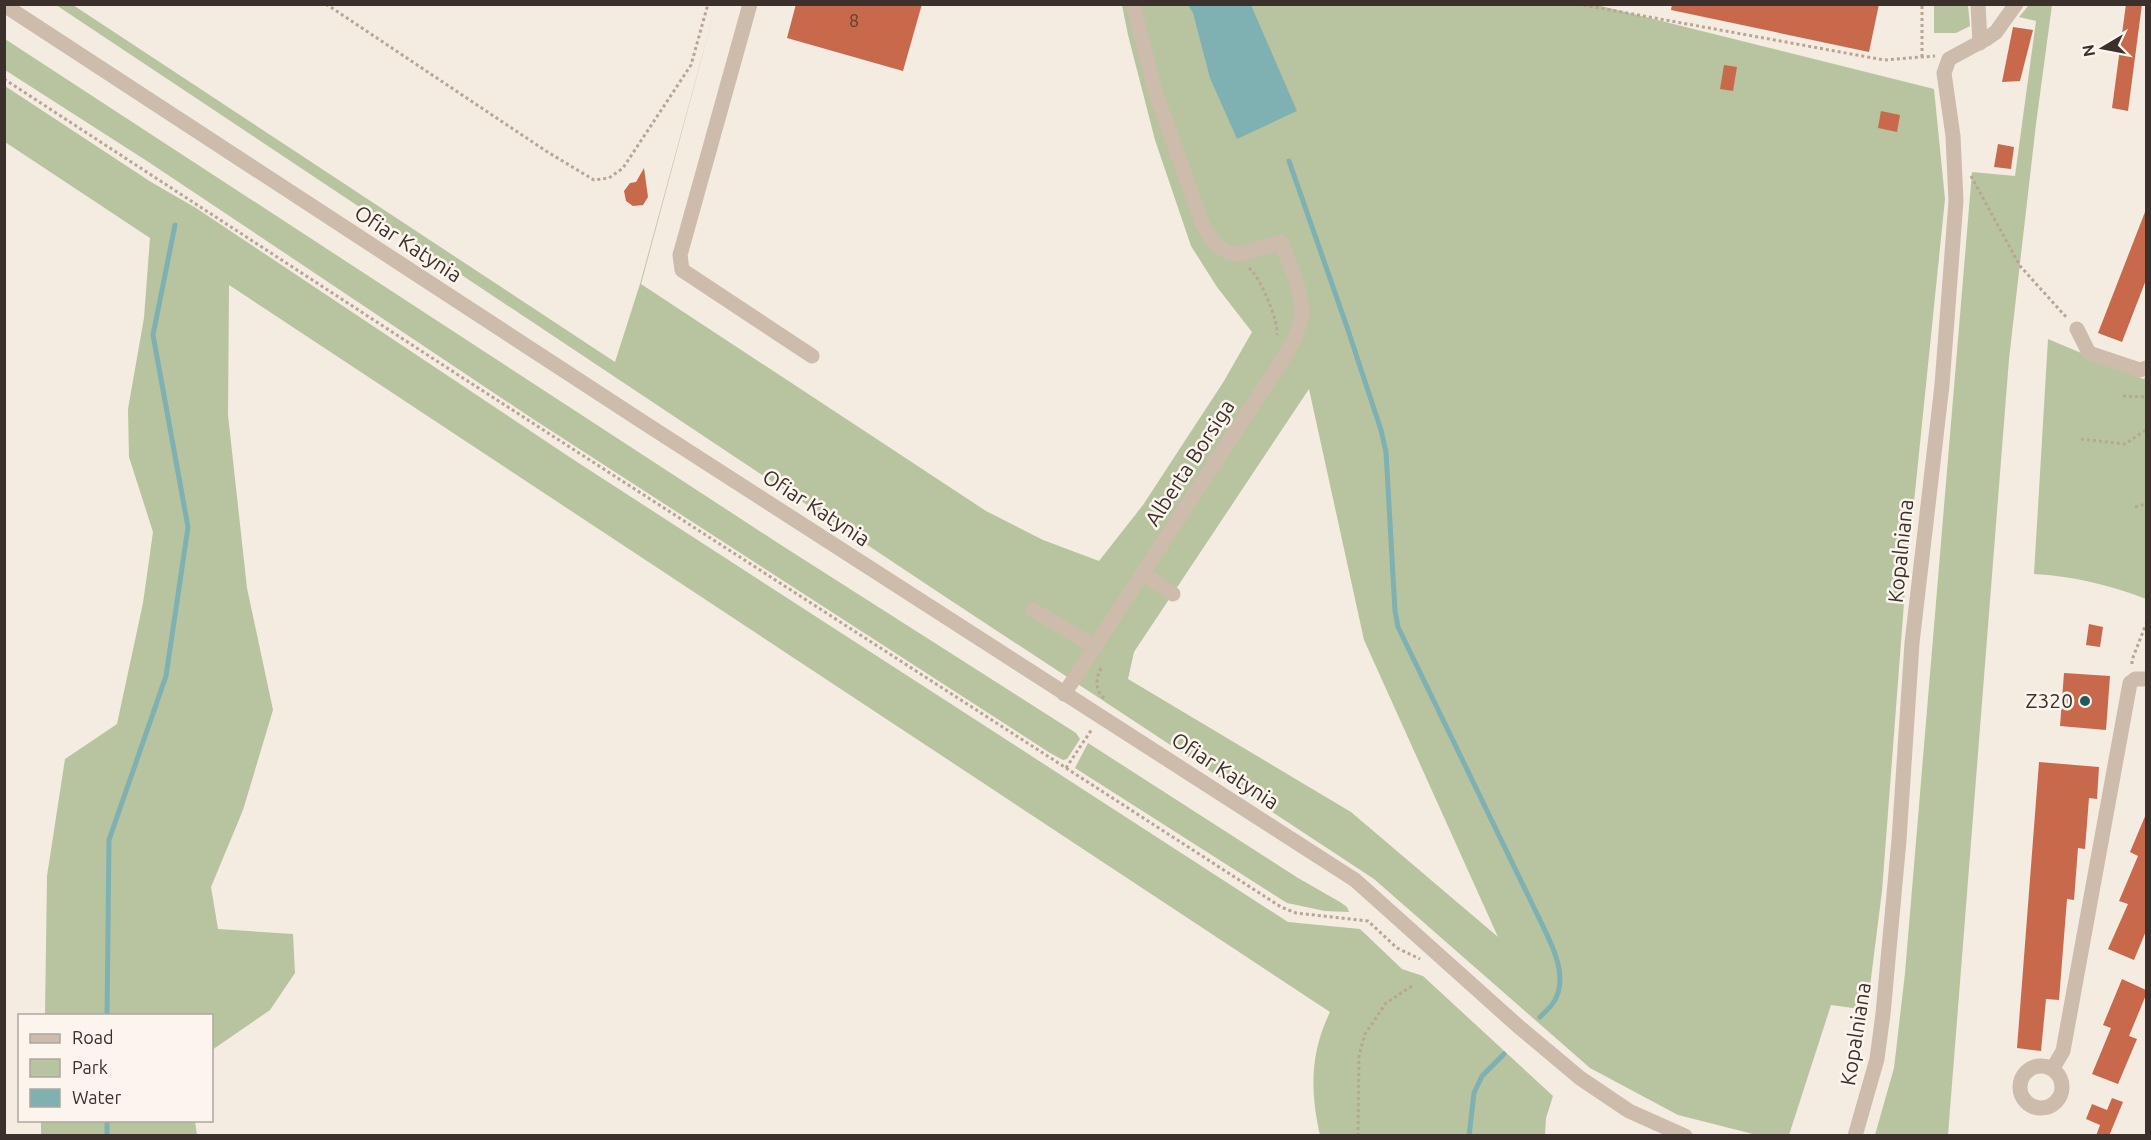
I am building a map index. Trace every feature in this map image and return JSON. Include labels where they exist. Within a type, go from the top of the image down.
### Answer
[{"type":"street","points":[[750,4],[680,255],[682,270],[812,356]]},
{"type":"street","points":[[1133,4],[1155,91],[1203,225],[1218,247],[1229,253]]},
{"type":"street","points":[[1978,4],[1980,42]]},
{"type":"street","name":"Kopalniana","points":[[1855,1136],[1877,1059],[1883,1014],[1899,840],[1912,643],[1946,340],[1956,173],[1952,122],[1944,73],[1949,59],[1980,42],[2000,27],[2016,4]]},
{"type":"street","name":"Ofiar Katynia","points":[[4,5],[1354,880],[1580,1078],[1629,1111],[1685,1136]]},
{"type":"street","name":"Alberta Borsiga","points":[[1064,694],[1296,336],[1300,323],[1301,299],[1281,242],[1251,252],[1229,253]]},
{"type":"street","points":[[2077,329],[2089,353],[2140,370],[2146,368]]},
{"type":"street","points":[[1143,574],[1173,594]]},
{"type":"street","points":[[1033,610],[1096,647]]},
{"type":"street","points":[[2053,1068],[2063,1051],[2130,683],[2141,679]]},
{"type":"path","points":[[326,4],[546,151],[594,180],[609,178],[623,168],[682,81],[691,65],[708,4]]},
{"type":"path","points":[[1578,4],[1884,60],[1922,57],[1922,4]]},
{"type":"path","points":[[4,79],[1286,910],[1368,921],[1398,948],[1427,961]]},
{"type":"path","points":[[1967,167],[2020,266],[2077,329]]},
{"type":"path","points":[[1229,253],[1235,261],[1251,269],[1257,277],[1278,327],[1274,343]]},
{"type":"path","points":[[2123,396],[2146,397]]},
{"type":"path","points":[[2081,439],[2125,444],[2146,430]]},
{"type":"path","points":[[2134,507],[2146,504]]},
{"type":"path","points":[[2141,679],[2132,660],[2146,624]]},
{"type":"path","points":[[1106,661],[1096,683],[1098,692],[1109,702]]},
{"type":"path","points":[[1065,768],[1088,736]]},
{"type":"path","points":[[1358,1136],[1359,1055],[1365,1034],[1386,1003],[1412,986]]},
{"type":"green space","points":[[56,5],[73,5],[615,362],[640,284],[716,5],[641,284],[986,511],[1043,540],[1099,561],[1143,505],[1224,381],[1252,332],[1217,287],[1191,246],[1155,140],[1122,5],[1597,5],[1934,89],[1945,199],[1905,590],[1882,891],[1867,1010],[1831,1005],[1789,1135],[1757,1135],[1678,1115],[1590,1068],[1374,879]],"holes":[[[1309,389],[1364,640],[1498,937],[1351,812],[1128,679],[1134,652]]]},
{"type":"green space","points":[[1934,5],[1968,5],[1970,26],[1956,33],[1934,33]]},
{"type":"green space","points":[[2029,5],[2052,5],[2009,359],[1948,1135],[1875,1135],[1894,1068],[1905,973],[1972,172],[2015,176],[2036,21],[2019,17]]},
{"type":"green space","points":[[5,39],[781,545],[1076,733],[1080,739],[1067,759],[1063,760],[1050,753],[533,419],[150,163],[5,70]]},
{"type":"green space","points":[[5,86],[151,182],[196,208],[574,460],[1288,922],[1360,929],[1402,969],[1423,976],[1553,1096],[1546,1118],[1545,1135],[1320,1135],[1313,1088],[1315,1057],[1323,1027],[1330,1012],[229,285],[228,415],[247,588],[273,710],[243,810],[211,887],[218,929],[293,934],[295,973],[270,1010],[213,1049],[213,1014],[45,1014],[47,876],[65,759],[117,724],[143,603],[153,532],[129,457],[128,409],[144,318],[150,238],[5,142]]},
{"type":"green space","points":[[2048,339],[2143,379],[2146,377],[2146,599],[2091,582],[2034,574]]},
{"type":"green space","points":[[1088,743],[1298,878],[1340,902],[1347,907],[1349,912],[1325,911],[1287,903],[1075,768]]},
{"type":"green space","points":[[41,1122],[195,1122],[197,1135],[41,1135]]},
{"type":"water","points":[[1188,5],[1251,5],[1297,111],[1237,139],[1210,78],[1193,13]]},
{"type":"building","points":[[796,4],[922,4],[903,71],[787,38]]},
{"type":"building","points":[[1672,4],[1879,4],[1869,52],[1671,10]]},
{"type":"building","points":[[2126,4],[2142,4],[2128,111],[2112,108]]},
{"type":"building","points":[[2013,27],[2033,30],[2020,81],[2002,82]]},
{"type":"building","points":[[1724,65],[1737,67],[1733,91],[1720,89]]},
{"type":"building","points":[[1881,111],[1900,115],[1897,132],[1878,128]]},
{"type":"building","points":[[1998,144],[2014,147],[2011,169],[1994,167]]},
{"type":"building","points":[[644,168],[648,197],[643,205],[633,206],[626,201],[624,191],[630,183],[636,182]]},
{"type":"building","points":[[2145,212],[2146,280],[2122,342],[2098,333]]},
{"type":"building","points":[[2089,624],[2103,627],[2100,647],[2086,645]]},
{"type":"building","name":"Z320","points":[[2064,673],[2110,676],[2106,730],[2060,726]]},
{"type":"building","points":[[2039,762],[2099,767],[2097,799],[2089,798],[2085,849],[2078,848],[2074,900],[2067,899],[2059,1000],[2046,999],[2041,1051],[2017,1048]]},
{"type":"building","points":[[2146,814],[2146,931],[2134,960],[2108,949],[2128,904],[2119,901],[2138,856],[2130,852]]},
{"type":"building","points":[[2122,979],[2146,990],[2146,995],[2129,1036],[2137,1039],[2118,1084],[2092,1074],[2111,1028],[2103,1025]]},
{"type":"building","points":[[2112,1098],[2123,1102],[2109,1136],[2096,1136],[2100,1125],[2086,1119],[2092,1104],[2107,1110]]},
{"type":"waterway","points":[[1289,161],[1381,430],[1386,452],[1395,611],[1398,627],[1553,947],[1559,969],[1559,990],[1554,1002],[1540,1017]]},
{"type":"waterway","points":[[107,1014],[109,840],[166,676],[188,527],[153,335],[175,225]]},
{"type":"waterway","points":[[1469,1136],[1474,1093],[1482,1076],[1504,1054]]},
{"type":"waterway","points":[[107,1122],[107,1136]]},
{"type":"place","name":"Z320","points":[[2085,701]]}]
